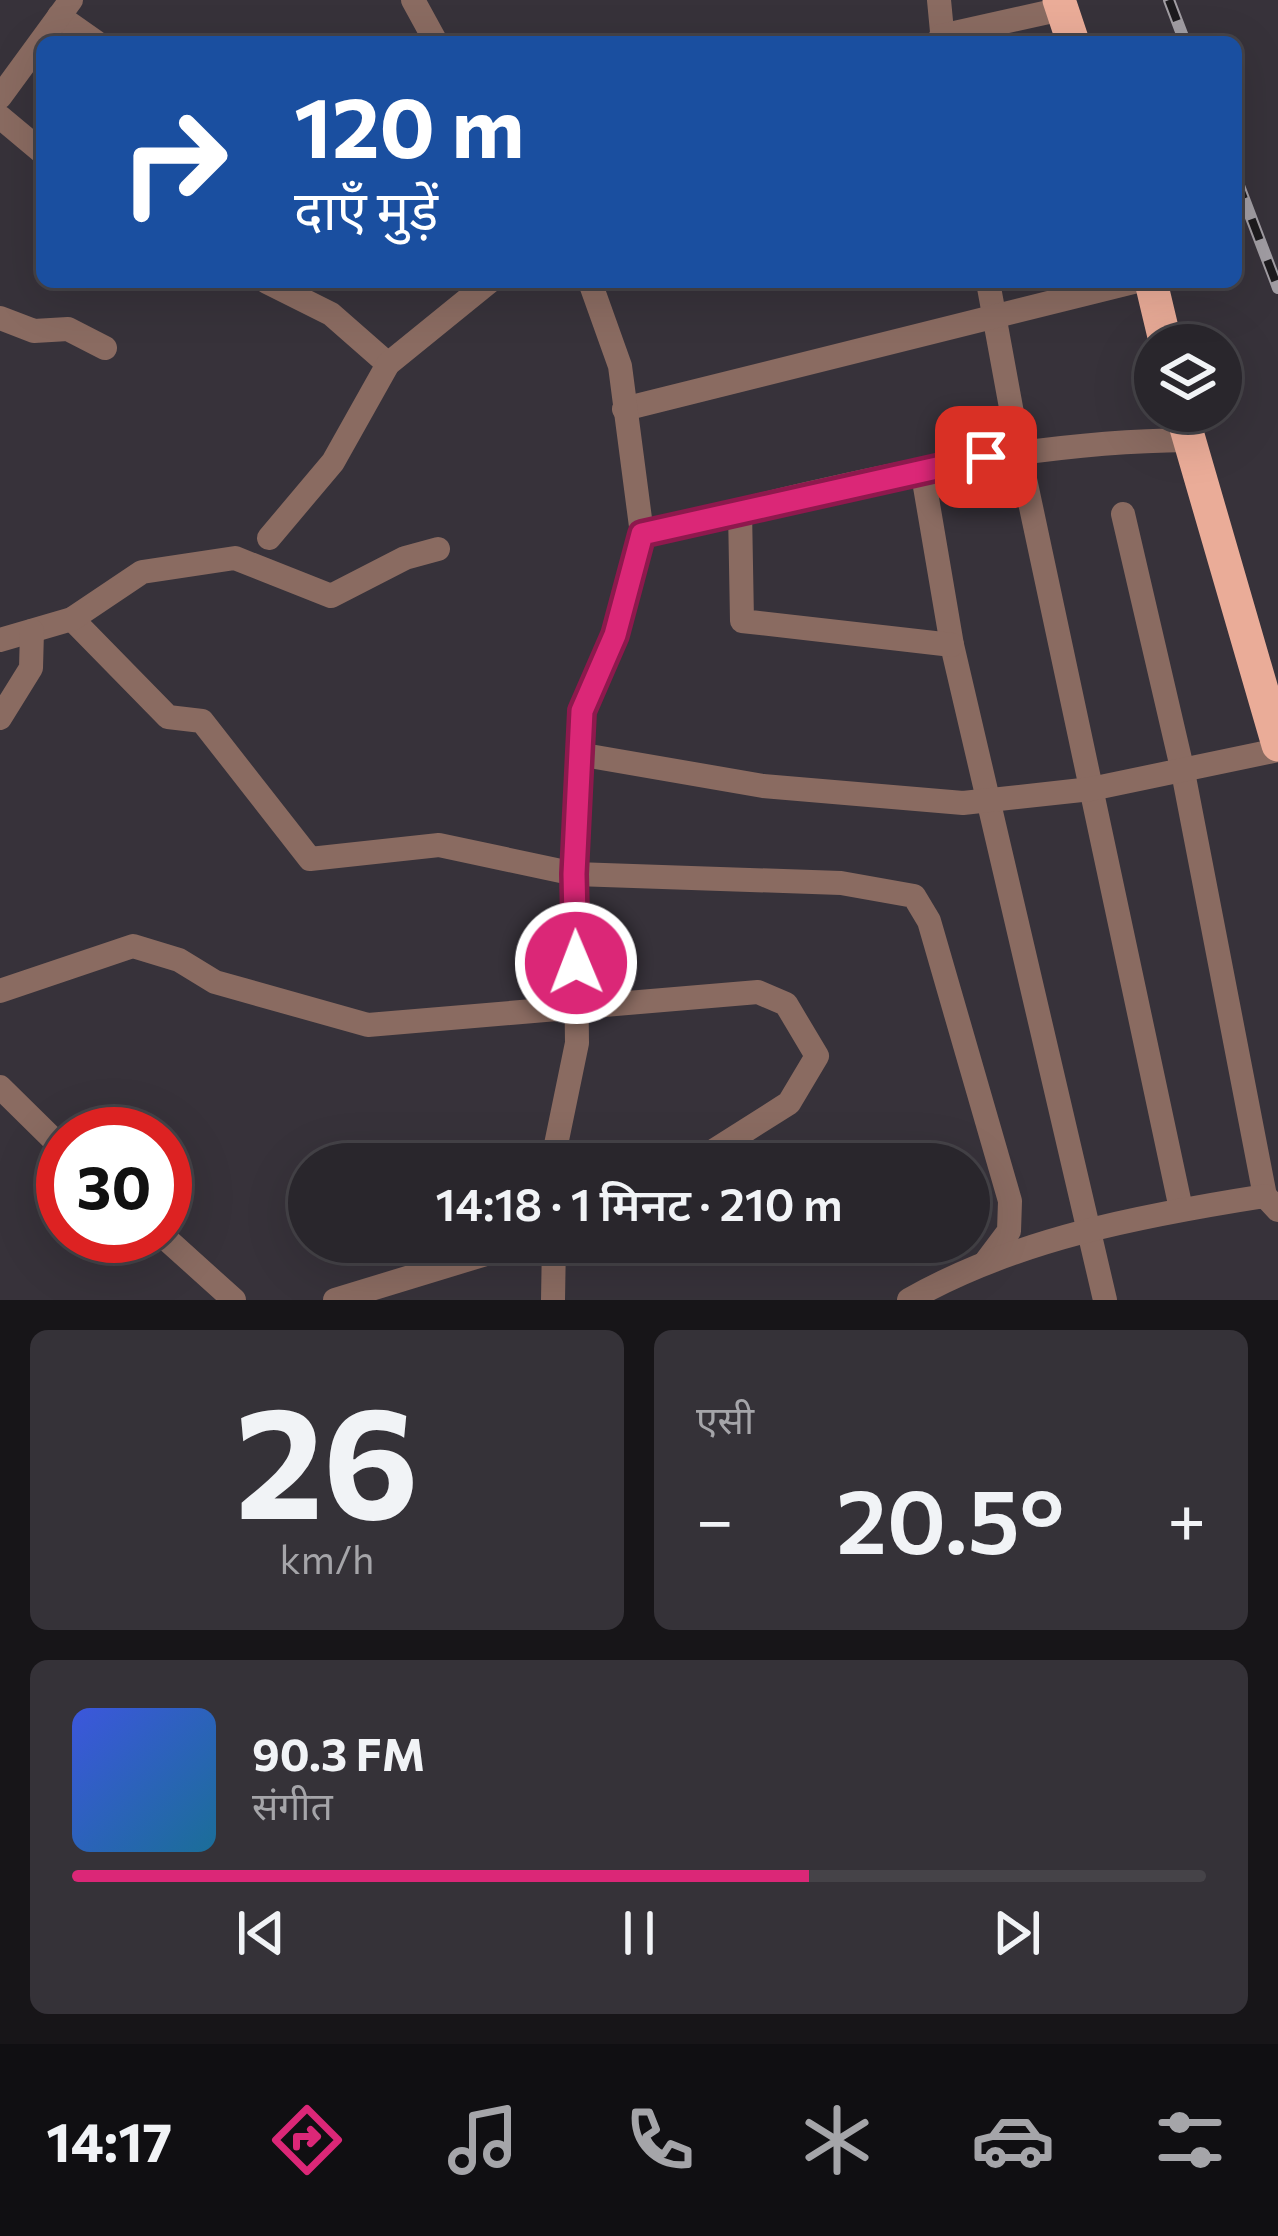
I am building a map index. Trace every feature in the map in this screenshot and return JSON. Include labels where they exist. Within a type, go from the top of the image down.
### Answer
[{"type":"highway","points":[[1060,4],[1071,36]]},
{"type":"highway","points":[[1152,288],[1161,324]]},
{"type":"highway","points":[[1186,432],[1278,747]]},
{"type":"street","points":[[413,0],[424,36]]},
{"type":"street","points":[[939,0],[942,36]]},
{"type":"street","points":[[952,36],[1060,4]]},
{"type":"street","points":[[45,36],[65,8],[91,36]]},
{"type":"street","points":[[0,97],[36,48]]},
{"type":"street","points":[[0,117],[36,147]]},
{"type":"street","points":[[279,288],[331,314],[388,364]]},
{"type":"street","points":[[269,538],[332,462],[388,364],[482,288]]},
{"type":"street","points":[[557,1143],[578,1043],[574,874],[582,711],[615,635],[642,534],[620,366],[592,288]]},
{"type":"street","points":[[989,288],[1019,451],[1181,1209]]},
{"type":"street","points":[[624,409],[1107,288]]},
{"type":"street","points":[[0,318],[34,332],[68,328],[105,348]]},
{"type":"street","points":[[642,534],[922,469],[1156,432]]},
{"type":"street","points":[[922,469],[952,645],[1106,1300]]},
{"type":"street","points":[[740,510],[742,621],[952,645]]},
{"type":"street","points":[[990,1262],[1181,1209],[1271,1203],[1183,772],[1124,514]]},
{"type":"street","points":[[0,640],[72,619],[142,572],[235,558],[332,596],[405,558],[438,549]]},
{"type":"street","points":[[72,619],[168,716],[202,721],[310,859],[439,845],[574,874],[841,883],[914,896],[929,921],[1010,1201],[1009,1231],[990,1256]]},
{"type":"street","points":[[0,718],[32,668],[32,631]]},
{"type":"street","points":[[578,754],[763,786],[963,803],[1091,789],[1278,747]]},
{"type":"street","points":[[0,991],[133,946],[179,960],[214,982],[368,1025],[758,992],[787,1004],[817,1056],[790,1103],[726,1143]]},
{"type":"street","points":[[0,1088],[36,1123]]},
{"type":"street","points":[[192,1262],[234,1300]]},
{"type":"street","points":[[335,1300],[456,1263]]},
{"type":"street","points":[[553,1300],[554,1263]]},
{"type":"street","points":[[908,1300],[960,1271],[985,1263]]},
{"type":"railway","points":[[1169,0],[1183,36]]},
{"type":"railway","points":[[1242,194],[1278,288]]},
{"type":"route","points":[[576,963],[574,874],[582,711],[615,635],[642,534],[986,457]]}]
